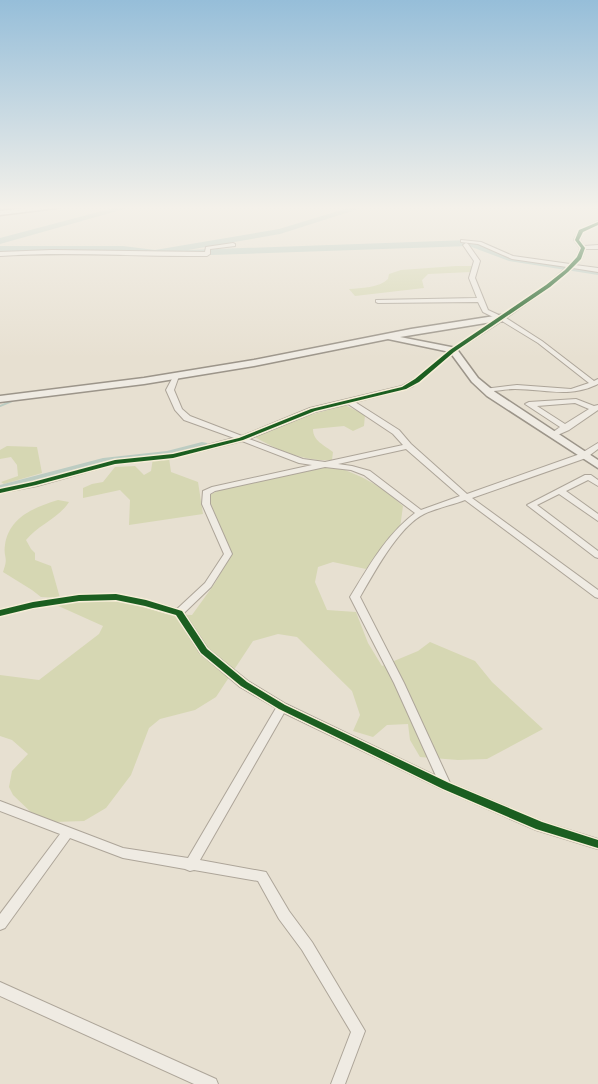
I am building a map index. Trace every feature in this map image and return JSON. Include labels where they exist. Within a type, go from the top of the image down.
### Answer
[{"type":"street","points":[[474,257],[477,261],[472,278],[485,312],[494,317],[502,318],[540,342],[596,383]]},
{"type":"street","points":[[500,257],[505,259],[568,268],[598,270]]},
{"type":"street","points":[[512,257],[598,274]]},
{"type":"street","points":[[0,491],[115,462],[173,456],[241,439],[313,410],[394,391],[413,384],[453,350],[544,290],[580,257]]},
{"type":"street","points":[[378,301],[479,300]]},
{"type":"street","points":[[0,399],[176,376],[254,363],[385,337],[502,318]]},
{"type":"street","points":[[385,337],[453,350],[475,380],[486,390],[598,466]]},
{"type":"street","points":[[176,376],[170,390],[183,414],[195,422],[302,461],[328,464],[367,473],[420,513]]},
{"type":"street","points":[[486,390],[520,387],[563,391],[580,390],[596,383]]},
{"type":"street","points":[[566,428],[529,404],[576,401],[597,408]]},
{"type":"street","points":[[350,402],[385,423],[466,497],[598,596]]},
{"type":"street","points":[[553,435],[597,408]]},
{"type":"street","points":[[446,786],[355,597],[376,561],[406,523],[420,513],[583,456],[598,445]]},
{"type":"street","points":[[180,614],[208,585],[228,554],[206,504],[206,493],[212,489],[408,446]]},
{"type":"street","points":[[597,483],[588,477],[531,505],[598,555]]},
{"type":"street","points":[[560,491],[598,518]]},
{"type":"street","points":[[0,614],[33,605],[79,598],[116,597],[146,603],[180,614],[204,650],[244,684],[282,707],[446,786],[540,826],[598,844]]},
{"type":"street","points":[[190,866],[282,707]]},
{"type":"street","points":[[0,806],[123,854],[262,876],[284,916],[307,946],[358,1031],[338,1084]]},
{"type":"street","points":[[0,924],[68,832]]},
{"type":"street","points":[[0,989],[211,1084]]},
{"type":"green space","points":[[472,266],[471,272],[428,274],[422,280],[424,288],[355,296],[349,289],[380,284],[388,279],[389,274],[401,270]]},
{"type":"green space","points":[[345,405],[365,415],[364,426],[353,431],[344,426],[313,429],[317,440],[333,452],[332,460],[311,459],[290,454],[251,435],[300,418]]},
{"type":"green space","points":[[7,446],[37,447],[42,473],[4,484],[1,482],[18,476],[17,465],[11,457],[0,459],[0,450]]},
{"type":"green space","points":[[153,458],[169,458],[171,472],[198,482],[203,514],[129,525],[130,500],[120,490],[83,498],[83,488],[103,482],[115,467],[135,466],[144,475],[151,471]]},
{"type":"green space","points":[[331,465],[370,481],[403,506],[400,528],[366,569],[333,562],[318,567],[315,582],[327,610],[356,612],[368,643],[382,666],[418,651],[430,642],[475,661],[492,682],[543,729],[487,759],[458,760],[420,757],[410,740],[408,724],[387,725],[373,737],[353,731],[360,715],[352,691],[297,637],[278,634],[253,641],[216,697],[195,710],[160,719],[149,728],[131,775],[106,808],[84,821],[54,822],[35,816],[13,795],[9,787],[12,771],[28,754],[12,740],[0,736],[0,675],[39,680],[99,634],[103,626],[54,604],[94,599],[126,602],[167,614],[192,615],[215,583],[231,555],[208,496],[221,489]]},
{"type":"green space","points":[[58,500],[69,502],[60,513],[36,530],[26,540],[35,553],[35,560],[51,566],[60,598],[41,597],[3,572],[6,563],[5,545],[7,535],[17,520],[32,510]]},
{"type":"waterway","points":[[505,257],[598,272]]},
{"type":"waterway","points":[[0,406],[12,401]]},
{"type":"waterway","points":[[0,489],[25,484],[103,462],[167,455],[202,446]]},
{"type":"cycle path","points":[[0,491],[34,484],[115,462],[173,456],[241,439],[313,410],[404,388],[417,381],[452,351],[548,286],[567,271],[580,257]]},
{"type":"cycle path","points":[[0,613],[33,605],[79,598],[116,597],[146,603],[179,613],[204,651],[244,684],[282,707],[446,786],[540,826],[598,844]]}]
